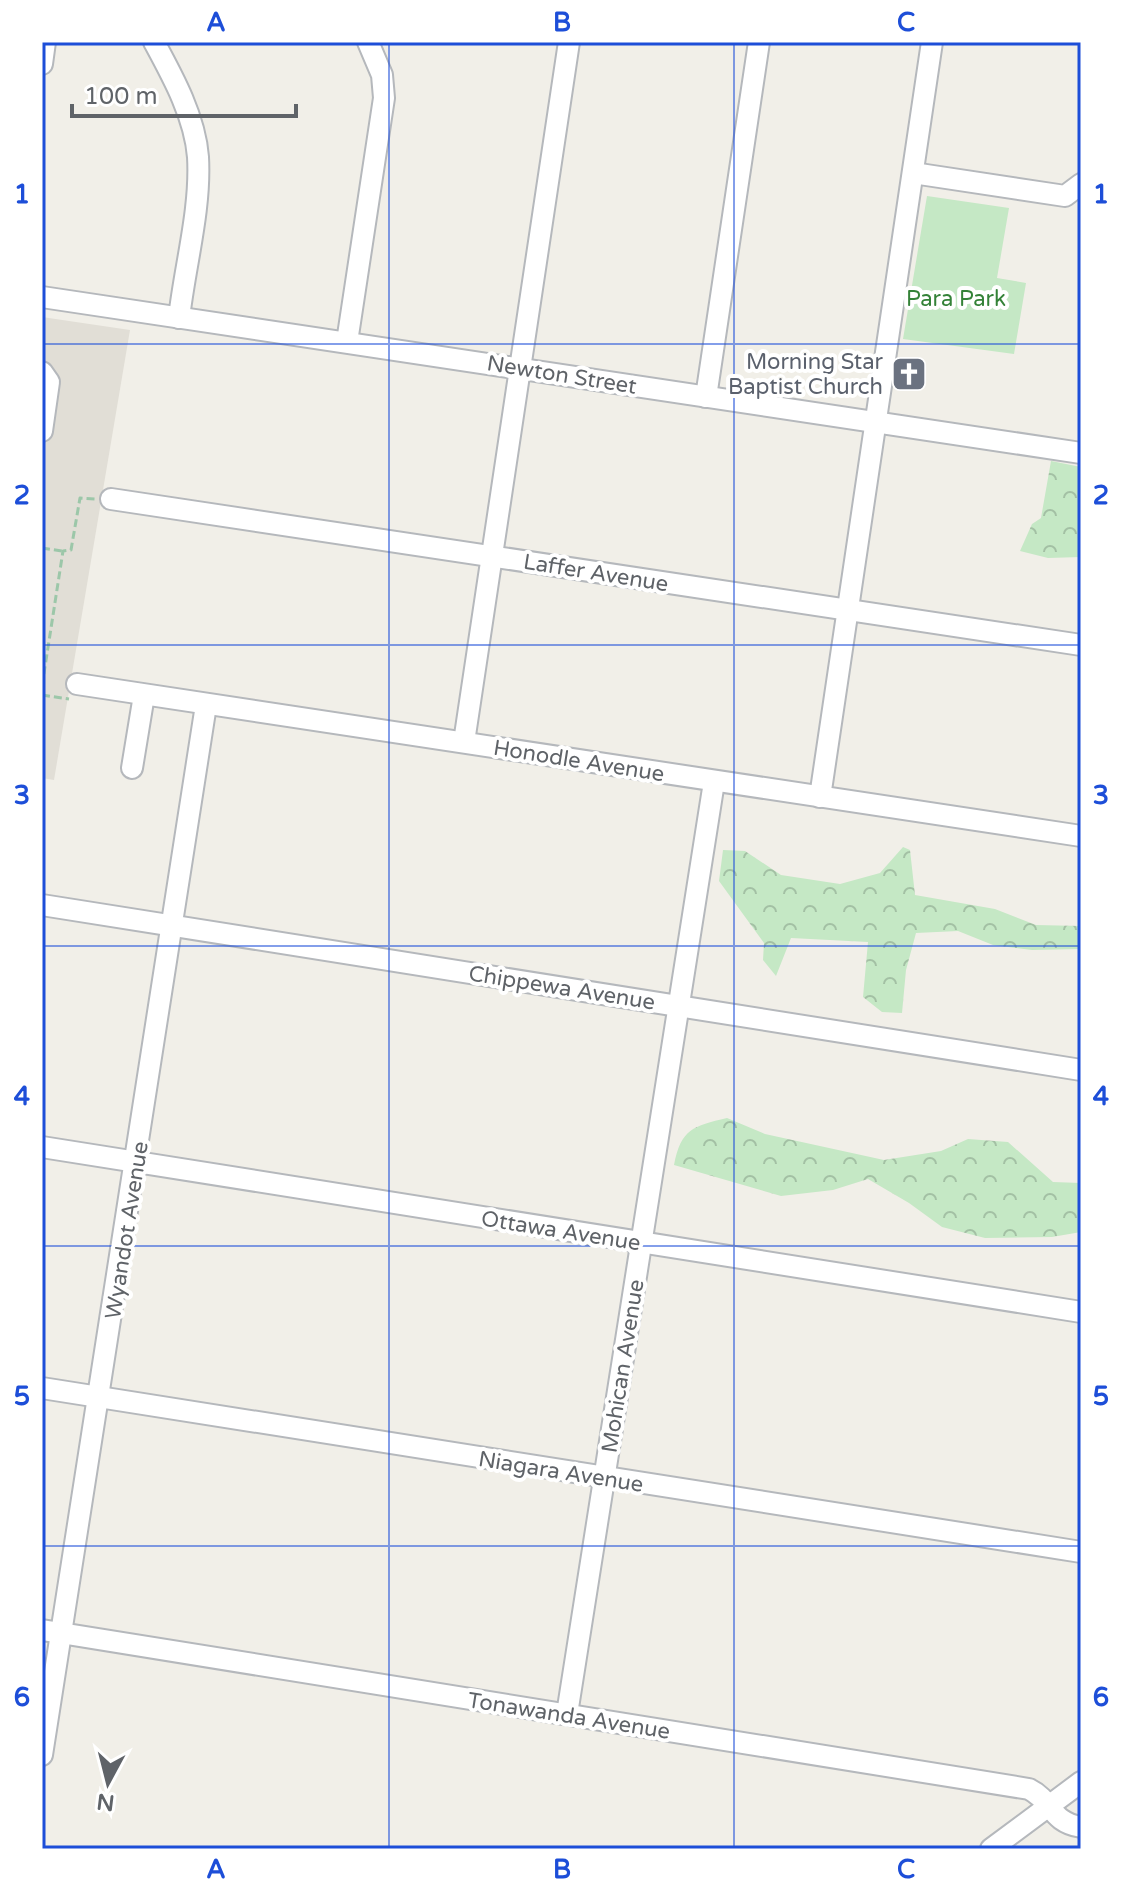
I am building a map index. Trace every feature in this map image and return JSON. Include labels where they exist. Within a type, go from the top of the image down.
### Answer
[{"type":"street","points":[[42,64],[45,42]]},
{"type":"street","points":[[154,42],[190,119],[198,155],[198,179],[179,318]]},
{"type":"street","points":[[347,342],[384,98],[382,75],[368,42]]},
{"type":"street","points":[[464,742],[569,42]]},
{"type":"street","points":[[706,397],[759,42]]},
{"type":"street","points":[[820,797],[845,610],[932,42]]},
{"type":"street","points":[[913,173],[1065,196],[1081,184]]},
{"type":"street","name":"Newton Street","points":[[42,297],[1081,453]]},
{"type":"street","points":[[42,372],[49,382],[42,431]]},
{"type":"street","name":"Laffer Avenue","points":[[103,499],[1081,645]]},
{"type":"street","name":"Honodle Avenue","points":[[73,692],[144,695],[1081,836]]},
{"type":"street","points":[[132,768],[144,695]]},
{"type":"street","name":"Wyandot Avenue","points":[[42,1755],[52,1632],[99,1397],[206,705]]},
{"type":"street","name":"Mohican Avenue","points":[[567,1714],[714,782]]},
{"type":"street","name":"Chippewa Avenue","points":[[42,905],[1081,1070]]},
{"type":"street","name":"Ottawa Avenue","points":[[42,1147],[1081,1312]]},
{"type":"street","name":"Niagara Avenue","points":[[42,1388],[1081,1552]]},
{"type":"street","name":"Tonawanda Avenue","points":[[52,1632],[1029,1789],[1056,1818],[1081,1827]]},
{"type":"street","points":[[991,1849],[1081,1782]]},
{"type":"path","points":[[42,548],[71,550],[80,498],[103,499]]},
{"type":"path","points":[[42,686],[63,551]]},
{"type":"path","points":[[42,695],[73,692]]},
{"type":"shaded area","points":[[42,317],[130,330],[54,780],[42,778]]},
{"type":"green space","name":"Para Park","points":[[927,196],[1009,208],[997,278],[1026,283],[1014,354],[903,339]]},
{"type":"green space","points":[[1051,461],[1081,467],[1081,557],[1048,558],[1020,551],[1032,524],[1041,518]]},
{"type":"green space","points":[[903,847],[910,850],[915,895],[995,909],[1036,925],[1081,926],[1081,949],[1032,950],[993,945],[958,931],[916,933],[906,970],[902,1013],[882,1012],[863,997],[868,942],[791,938],[776,976],[763,960],[764,943],[719,881],[723,850],[745,851],[781,875],[840,884],[880,873]]},
{"type":"green space","points":[[727,1118],[765,1134],[884,1160],[941,1151],[968,1139],[1008,1142],[1053,1182],[1081,1183],[1081,1232],[1052,1237],[985,1238],[942,1227],[868,1179],[833,1190],[781,1196],[674,1165],[680,1144],[690,1131]]},
{"type":"place","name":"Morning Star Baptist Church","points":[[909,374]]}]
